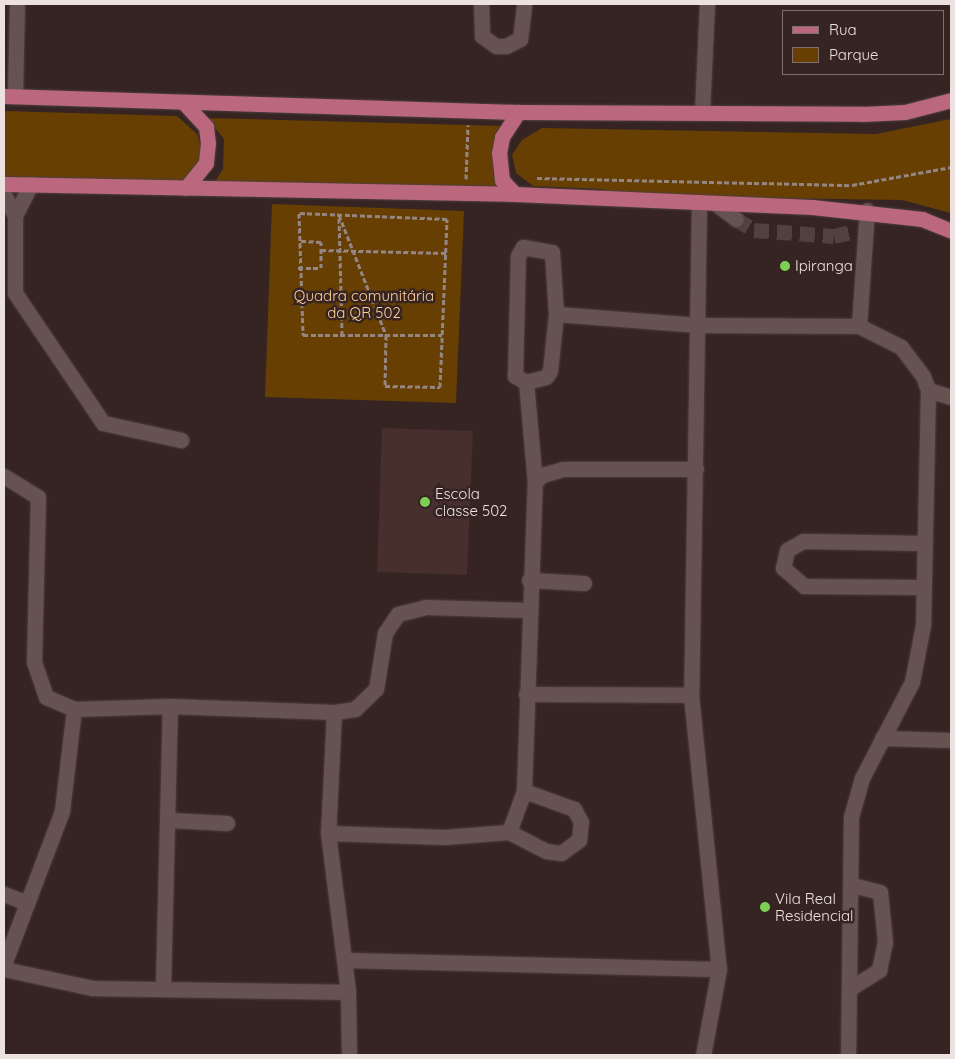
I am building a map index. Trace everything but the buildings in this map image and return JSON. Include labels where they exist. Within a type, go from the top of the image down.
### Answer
[{"type":"main road","points":[[9,96],[518,112],[862,114],[905,112],[951,100]]},
{"type":"main road","points":[[182,102],[206,127],[208,143],[206,163],[186,188]]},
{"type":"main road","points":[[514,194],[502,180],[499,153],[502,137],[518,112]]},
{"type":"main road","points":[[4,184],[514,194],[867,210],[922,219],[951,230]]},
{"type":"street","points":[[9,96],[17,4]]},
{"type":"street","points":[[481,4],[482,36],[496,46],[520,39],[524,4]]},
{"type":"street","points":[[702,113],[707,4]]},
{"type":"street","points":[[31,184],[15,216],[9,293],[103,424],[181,440]]},
{"type":"street","points":[[4,195],[15,216]]},
{"type":"street","points":[[699,203],[699,325],[691,695],[719,969],[703,1055]]},
{"type":"street","points":[[716,204],[736,219]]},
{"type":"street","points":[[859,326],[859,230],[867,210]]},
{"type":"street","points":[[523,247],[552,252],[556,314],[550,371],[546,377],[526,382],[516,376],[518,256],[523,247]]},
{"type":"street","points":[[556,314],[699,325],[859,326],[902,347],[917,363],[928,390],[923,587],[916,666],[855,797],[848,1055]]},
{"type":"street","points":[[509,832],[524,791],[527,610],[535,482],[526,382]]},
{"type":"street","points":[[928,390],[951,397]]},
{"type":"street","points":[[535,482],[563,469],[696,469]]},
{"type":"street","points":[[4,476],[38,497],[36,677],[46,697],[74,709],[170,706],[334,712],[355,709],[376,689],[385,633],[398,614],[426,606],[527,610]]},
{"type":"street","points":[[923,543],[803,541],[787,550],[783,568],[804,586],[923,587]]},
{"type":"street","points":[[529,580],[584,583]]},
{"type":"street","points":[[526,694],[691,695]]},
{"type":"street","points":[[163,987],[169,820],[170,706]]},
{"type":"street","points":[[4,964],[62,811],[74,709]]},
{"type":"street","points":[[334,712],[328,833],[348,992],[349,1055]]},
{"type":"street","points":[[882,738],[951,740]]},
{"type":"street","points":[[328,833],[444,837],[509,832],[546,851],[561,853],[578,840],[581,822],[574,810],[524,791]]},
{"type":"street","points":[[169,820],[227,823]]},
{"type":"street","points":[[849,989],[879,970],[885,942],[880,892],[852,885]]},
{"type":"street","points":[[4,894],[28,903]]},
{"type":"street","points":[[344,960],[719,969]]},
{"type":"street","points":[[4,969],[77,986],[348,992]]},
{"type":"path","points":[[466,193],[468,109]]},
{"type":"path","points":[[339,215],[386,334],[385,386],[440,387],[447,219],[299,213],[298,268],[302,335],[386,334],[442,335]]},
{"type":"path","points":[[339,215],[342,335]]},
{"type":"path","points":[[298,268],[321,268],[321,242],[299,241]]},
{"type":"path","points":[[321,250],[446,253]]},
{"type":"shaded area","name":"Escola classe 502","points":[[382,428],[473,431],[467,575],[377,572]]},
{"type":"green space","points":[[4,111],[177,116],[197,134],[203,153],[201,170],[182,183],[4,179]]},
{"type":"green space","points":[[207,118],[503,126],[494,140],[493,173],[504,193],[211,188],[223,169],[224,139]]},
{"type":"green space","points":[[951,119],[951,213],[902,200],[613,196],[602,189],[533,186],[516,173],[512,155],[522,140],[542,128],[876,134]]},
{"type":"green space","name":"Quadra comunitária da QR 502","points":[[272,204],[464,211],[456,403],[265,397]]},
{"type":"tunnel","points":[[736,219],[754,230],[834,236],[851,232]]},
{"type":"place","name":"Ipiranga","points":[[785,266]]},
{"type":"place","name":"Escola classe 502","points":[[425,502]]},
{"type":"place","name":"Vila Real Residencial","points":[[765,907]]}]
